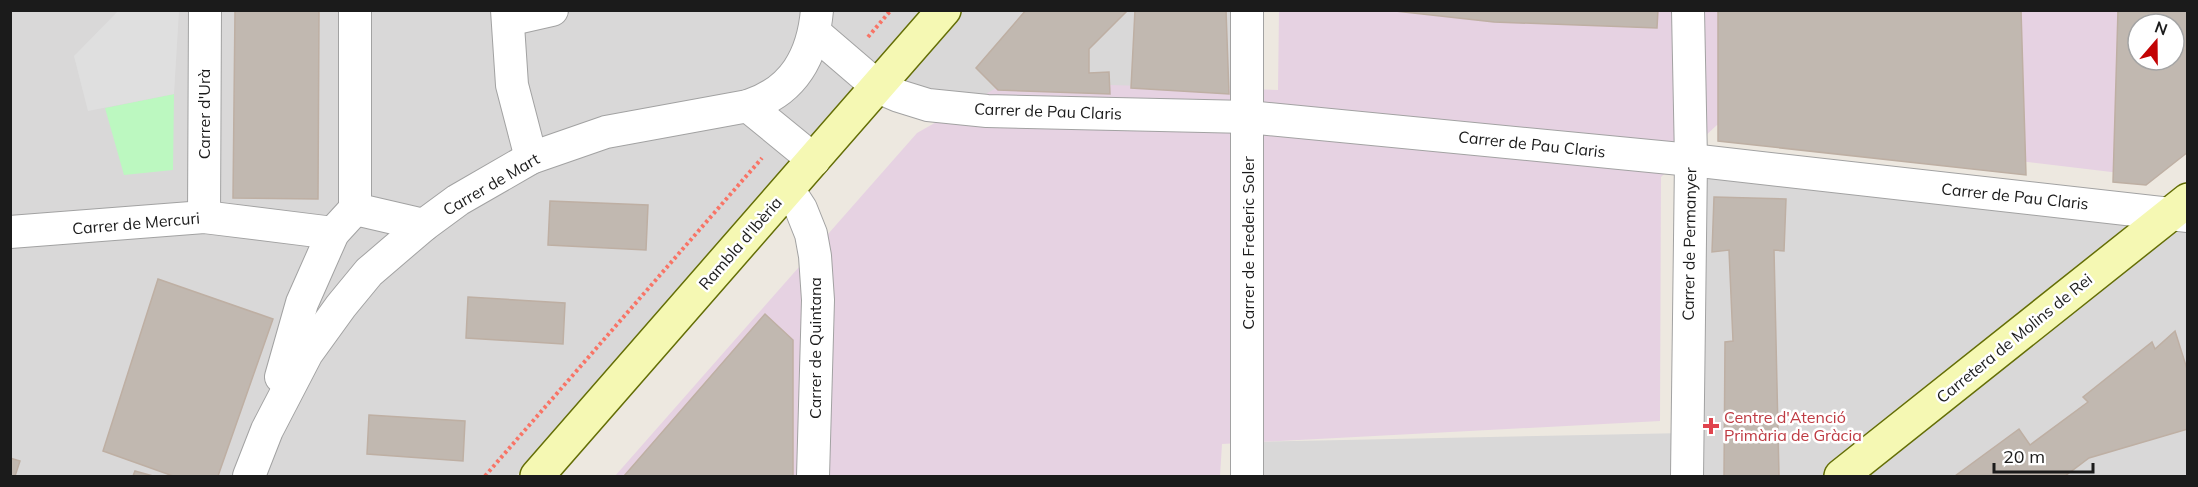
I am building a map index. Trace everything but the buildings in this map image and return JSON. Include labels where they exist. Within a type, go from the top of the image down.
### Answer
[{"type":"main road","name":"Rambla d'Ibèria","points":[[537,477],[944,10]]},
{"type":"main road","name":"Carretera de Molins de Rei","points":[[1841,477],[2182,210]]},
{"type":"street","name":"Carrer d'Urà","points":[[204,10],[204,217]]},
{"type":"street","points":[[355,10],[355,209],[424,225]]},
{"type":"street","points":[[531,158],[512,85],[507,15],[552,10]]},
{"type":"street","name":"Carrer de Frederic Soler","points":[[1247,10],[1247,477]]},
{"type":"street","name":"Carrer de Permanyer","points":[[1686,477],[1691,160],[1688,10]]},
{"type":"street","name":"Carrer de Mart","points":[[267,430],[307,354],[341,306],[369,272],[424,225],[458,200],[531,158],[606,132],[748,106],[765,100],[796,75],[808,56],[816,22]]},
{"type":"street","name":"Carrer de Pau Claris","points":[[816,22],[847,61],[878,87],[928,105],[987,111],[1248,117],[2182,210]]},
{"type":"street","points":[[748,106],[814,160]]},
{"type":"street","name":"Carrer de Quintana","points":[[788,189],[801,209],[811,234],[818,300],[813,477]]},
{"type":"street","name":"Carrer de Mart","points":[[249,477],[267,430],[302,303],[333,233],[355,209]]},
{"type":"street","name":"Carrer de Mercuri","points":[[10,232],[204,217],[333,233]]},
{"type":"path","points":[[847,61],[891,10]]},
{"type":"path","points":[[485,477],[783,134]]},
{"type":"shaded area","points":[[119,10],[179,11],[174,94],[88,111],[74,56]]},
{"type":"shaded area","points":[[10,11],[1247,11],[1248,117],[878,87],[814,160],[516,476],[11,476]]},
{"type":"shaded area","points":[[1279,11],[2187,11],[2186,15],[2186,12],[2126,12],[2126,72],[2171,72],[2145,176],[1717,125],[1661,177],[1660,421],[1222,444],[1220,476],[615,476],[917,133],[1007,82],[1278,90]]},
{"type":"shaded area","points":[[1691,160],[2187,200],[2187,476],[1248,476],[1248,442],[1686,433]]},
{"type":"green space","points":[[174,94],[173,170],[124,175],[105,108]]},
{"type":"place","name":"Centre d'Atenció Primària de Gràcia","points":[[1711,426]]}]
